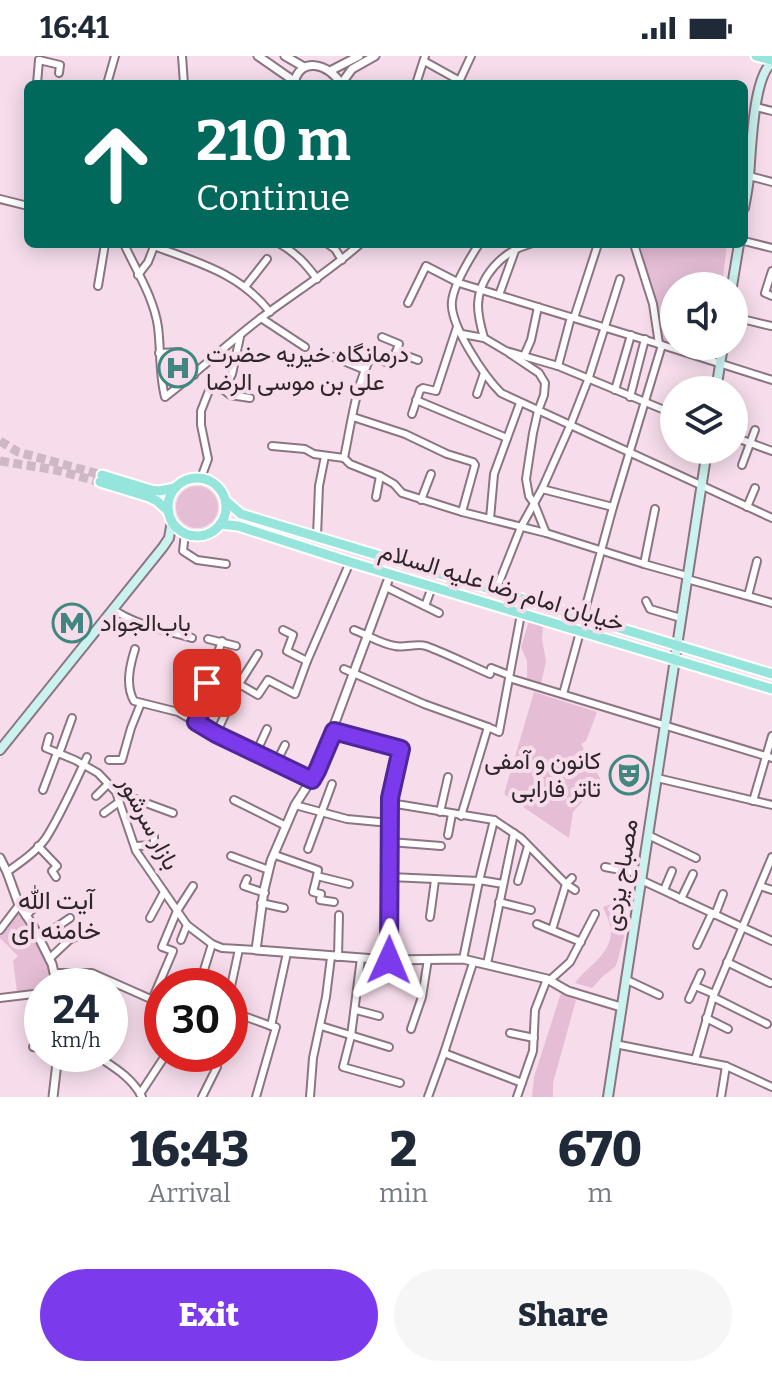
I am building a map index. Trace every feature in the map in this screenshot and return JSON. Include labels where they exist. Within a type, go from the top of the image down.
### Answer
[{"type":"main road","points":[[748,182],[748,127],[765,68],[772,62],[756,56]]},
{"type":"main road","points":[[734,272],[738,248]]},
{"type":"main road","points":[[718,376],[721,360]]},
{"type":"main road","name":"مصباح یزدی","points":[[609,1097],[705,464]]},
{"type":"main road","points":[[0,750],[169,538],[170,516],[170,495],[175,488],[191,478],[210,480],[223,493],[226,501],[224,518],[205,535],[185,533],[177,528],[170,516],[157,501],[101,479],[159,491],[175,488]]},
{"type":"main road","name":"خیابان امام رضا علیه السلام","points":[[226,501],[241,514],[772,674]]},
{"type":"main road","name":"خیابان امام رضا علیه السلام","points":[[220,524],[238,526],[390,575],[772,689]]},
{"type":"street","points":[[108,80],[115,56]]},
{"type":"street","points":[[182,56],[184,80]]},
{"type":"street","points":[[258,56],[290,80]]},
{"type":"street","points":[[285,56],[304,67]]},
{"type":"street","points":[[330,71],[359,56]]},
{"type":"street","points":[[344,80],[352,69],[375,56]]},
{"type":"street","points":[[460,80],[471,56]]},
{"type":"street","points":[[37,80],[38,58],[60,65],[59,73]]},
{"type":"street","points":[[417,80],[425,58],[456,80]]},
{"type":"street","points":[[295,80],[304,67],[317,64],[330,71],[338,80]]},
{"type":"street","points":[[756,107],[772,111]]},
{"type":"street","points":[[749,176],[772,182]]},
{"type":"street","points":[[0,199],[24,205]]},
{"type":"street","points":[[748,242],[772,248]]},
{"type":"street","points":[[98,286],[104,248]]},
{"type":"street","points":[[126,248],[153,306],[165,397],[261,318],[356,248]]},
{"type":"street","points":[[138,275],[148,262],[153,248]]},
{"type":"street","points":[[162,248],[213,267],[245,287],[270,312]]},
{"type":"street","points":[[287,248],[307,265],[317,279]]},
{"type":"street","points":[[334,248],[342,260]]},
{"type":"street","points":[[476,248],[451,302],[452,314],[484,373],[501,393],[772,518]]},
{"type":"street","points":[[484,338],[478,303],[483,283],[500,259],[516,248]]},
{"type":"street","points":[[499,295],[516,248]]},
{"type":"street","points":[[558,366],[597,248]]},
{"type":"street","points":[[583,617],[660,344],[653,304],[635,248]]},
{"type":"street","points":[[245,287],[267,259]]},
{"type":"street","points":[[408,303],[426,266],[459,283],[660,344]]},
{"type":"street","points":[[768,294],[772,271]]},
{"type":"street","points":[[496,590],[521,527],[570,426],[620,279]]},
{"type":"street","points":[[524,356],[538,307]]},
{"type":"street","points":[[261,318],[305,347]]},
{"type":"street","points":[[748,320],[771,326]]},
{"type":"street","points":[[459,330],[484,338],[543,378],[544,395],[538,411],[526,479],[529,496],[546,533]]},
{"type":"street","points":[[412,414],[422,388],[436,391],[459,330]]},
{"type":"street","points":[[224,390],[232,374],[240,335]]},
{"type":"street","points":[[615,390],[631,335]]},
{"type":"street","points":[[344,458],[365,370],[371,357],[389,363],[399,344],[382,337]]},
{"type":"street","points":[[630,397],[645,339]]},
{"type":"street","points":[[506,351],[558,366],[660,409]]},
{"type":"street","points":[[159,353],[180,352],[194,375]]},
{"type":"street","points":[[396,352],[418,360]]},
{"type":"street","points":[[334,357],[365,370]]},
{"type":"street","points":[[708,360],[770,380],[772,370]]},
{"type":"street","points":[[477,394],[484,373]]},
{"type":"street","points":[[201,478],[208,459],[201,411],[210,388],[216,387],[230,395],[250,398]]},
{"type":"street","points":[[416,400],[507,438]]},
{"type":"street","points":[[490,519],[494,474],[520,403]]},
{"type":"street","points":[[353,417],[405,434],[474,463],[462,512]]},
{"type":"street","points":[[742,465],[755,430]]},
{"type":"street","points":[[750,443],[772,451]]},
{"type":"street","points":[[272,446],[305,449],[314,454],[344,458],[350,464],[395,485],[400,492],[421,500],[546,533],[772,603]]},
{"type":"street","points":[[317,536],[319,486],[325,456]]},
{"type":"street","points":[[421,500],[431,474]]},
{"type":"street","points":[[376,497],[380,476]]},
{"type":"street","points":[[747,507],[755,488]]},
{"type":"street","points":[[542,489],[613,507]]},
{"type":"street","points":[[644,564],[655,509]]},
{"type":"street","points":[[185,533],[183,551],[197,560],[226,564]]},
{"type":"street","points":[[748,596],[757,561]]},
{"type":"street","points":[[239,684],[258,695],[267,680],[295,694],[350,562]]},
{"type":"street","points":[[256,950],[261,903],[269,870],[295,805],[317,771],[334,731],[390,575]]},
{"type":"street","points":[[386,587],[439,613]]},
{"type":"street","points":[[425,606],[432,587]]},
{"type":"street","points":[[646,601],[650,609],[681,618]]},
{"type":"street","points":[[113,609],[145,624],[192,638]]},
{"type":"street","points":[[344,669],[499,732],[521,614]]},
{"type":"street","points":[[283,630],[293,635],[288,652],[307,661]]},
{"type":"street","points":[[354,630],[385,644],[407,647],[421,644],[490,674],[491,668],[563,694],[769,757]]},
{"type":"street","points":[[563,694],[580,632]]},
{"type":"street","points":[[208,639],[236,646]]},
{"type":"street","points":[[196,722],[204,706],[200,703],[222,641]]},
{"type":"street","points":[[135,649],[129,675],[130,694],[134,701],[178,712],[216,734],[312,780]]},
{"type":"street","points":[[216,734],[239,684],[258,654]]},
{"type":"street","points":[[109,760],[122,760],[141,703]]},
{"type":"street","points":[[43,790],[72,718]]},
{"type":"street","points":[[461,816],[488,727]]},
{"type":"street","points":[[256,753],[267,729]]},
{"type":"street","points":[[334,731],[401,749],[390,798],[389,960]]},
{"type":"street","points":[[753,801],[769,757],[772,736]]},
{"type":"street","name":"بازار سرشور","points":[[49,737],[46,748],[85,761],[116,792],[144,863],[187,925],[212,944],[222,948],[334,957],[463,959],[548,980],[568,991],[621,1007]]},
{"type":"street","points":[[276,763],[285,745]]},
{"type":"street","points":[[71,758],[76,748]]},
{"type":"street","points":[[7,872],[45,839],[85,761]]},
{"type":"street","points":[[440,812],[448,777]]},
{"type":"street","points":[[657,778],[772,805]]},
{"type":"street","points":[[96,796],[108,784]]},
{"type":"street","points":[[308,849],[332,784]]},
{"type":"street","points":[[116,792],[173,813]]},
{"type":"street","points":[[234,800],[286,826]]},
{"type":"street","points":[[104,813],[119,802]]},
{"type":"street","points":[[390,803],[494,820],[514,833],[569,881],[575,890]]},
{"type":"street","points":[[295,805],[347,819],[390,823]]},
{"type":"street","points":[[448,835],[452,814]]},
{"type":"street","points":[[463,959],[494,820]]},
{"type":"street","points":[[487,964],[514,833]]},
{"type":"street","points":[[648,835],[696,858]]},
{"type":"street","points":[[135,846],[154,845],[154,836]]},
{"type":"street","points":[[390,842],[441,846]]},
{"type":"street","points":[[38,846],[57,866],[52,871],[56,877]]},
{"type":"street","points":[[518,881],[528,846]]},
{"type":"street","points":[[275,855],[318,870],[313,892],[321,894],[320,900],[334,902]]},
{"type":"street","points":[[231,856],[269,870]]},
{"type":"street","points":[[695,1060],[713,996],[772,857]]},
{"type":"street","points":[[0,858],[19,905],[52,968]]},
{"type":"street","points":[[605,867],[641,877],[772,941]]},
{"type":"street","points":[[664,890],[672,871]]},
{"type":"street","points":[[681,899],[693,874]]},
{"type":"street","points":[[317,876],[349,884]]},
{"type":"street","points":[[390,877],[479,880],[503,884]]},
{"type":"street","points":[[247,879],[244,886],[265,893]]},
{"type":"street","points":[[430,917],[435,880]]},
{"type":"street","points":[[552,930],[569,881]]},
{"type":"street","points":[[166,968],[173,951],[162,947],[177,911],[193,886]]},
{"type":"street","points":[[760,886],[772,890]]},
{"type":"street","points":[[150,918],[164,892]]},
{"type":"street","points":[[697,945],[723,894]]},
{"type":"street","points":[[26,916],[44,897]]},
{"type":"street","points":[[499,902],[531,910]]},
{"type":"street","points":[[261,903],[284,908]]},
{"type":"street","points":[[0,930],[19,905]]},
{"type":"street","points":[[517,1097],[533,1051],[535,1010],[548,980],[570,962],[595,914]]},
{"type":"street","points":[[310,1097],[313,1058],[334,957],[339,915]]},
{"type":"street","points":[[39,939],[70,918]]},
{"type":"street","points":[[537,924],[581,942]]},
{"type":"street","points":[[181,940],[187,925]]},
{"type":"street","points":[[49,959],[69,940],[85,932]]},
{"type":"street","points":[[205,968],[212,944]]},
{"type":"street","points":[[235,968],[239,949]]},
{"type":"street","points":[[271,1026],[287,953]]},
{"type":"street","points":[[361,958],[356,1010],[343,1067],[400,1083]]},
{"type":"street","points":[[411,1029],[422,997],[428,959]]},
{"type":"street","points":[[727,962],[770,983]]},
{"type":"street","points":[[428,1097],[473,963]]},
{"type":"street","points":[[689,999],[701,973]]},
{"type":"street","points":[[625,979],[659,995]]},
{"type":"street","points":[[695,986],[767,1024]]},
{"type":"street","points":[[0,998],[24,995]]},
{"type":"street","points":[[356,1010],[379,1016]]},
{"type":"street","points":[[248,1018],[276,1027],[256,1097]]},
{"type":"street","points":[[706,1018],[728,1029]]},
{"type":"street","points":[[321,1026],[389,1047]]},
{"type":"street","points":[[510,1033],[534,1038]]},
{"type":"street","points":[[615,1044],[726,1066],[772,1087]]},
{"type":"street","points":[[444,1053],[522,1083]]},
{"type":"street","points":[[721,1097],[726,1066]]},
{"type":"street","points":[[53,1097],[55,1072]]},
{"type":"street","points":[[121,1072],[141,1095],[155,1072]]},
{"type":"street","points":[[202,1097],[214,1072]]},
{"type":"shaded area","points":[[641,248],[727,248],[724,272],[660,272],[660,335]]},
{"type":"shaded area","points":[[197,486],[211,493],[218,507],[211,521],[197,528],[183,521],[176,507],[183,493]]},
{"type":"shaded area","points":[[529,621],[543,626],[546,661],[541,684],[527,680],[527,661],[521,647]]},
{"type":"shaded area","points":[[534,692],[597,712],[586,741],[581,744],[601,780],[573,812],[569,838],[504,794]]},
{"type":"shaded area","points":[[616,902],[625,921],[616,966],[592,988],[575,983],[607,948],[611,929],[603,907]]},
{"type":"shaded area","points":[[18,909],[40,946],[49,968],[24,968],[24,991],[17,992],[13,961],[18,956],[0,938]]},
{"type":"shaded area","points":[[561,993],[576,1000],[553,1083],[553,1097],[532,1097],[534,1077]]},
{"type":"tunnel","points":[[0,441],[18,452],[102,475]]},
{"type":"tunnel","points":[[0,461],[56,470],[100,482]]},
{"type":"place","name":"درمانگاه خیریه حضرت علی بن موسی الرضا","points":[[178,368]]},
{"type":"place","name":"باب‌الجواد","points":[[72,623]]},
{"type":"place","name":"کانون و آمفی تاتر فارابی","points":[[629,775]]},
{"type":"district","name":"آیت الله خامنه ای","points":[[56,915]]},
{"type":"route","points":[[207,683],[200,703],[204,706],[196,722],[312,780],[334,731],[401,749],[390,798],[389,960]]}]
